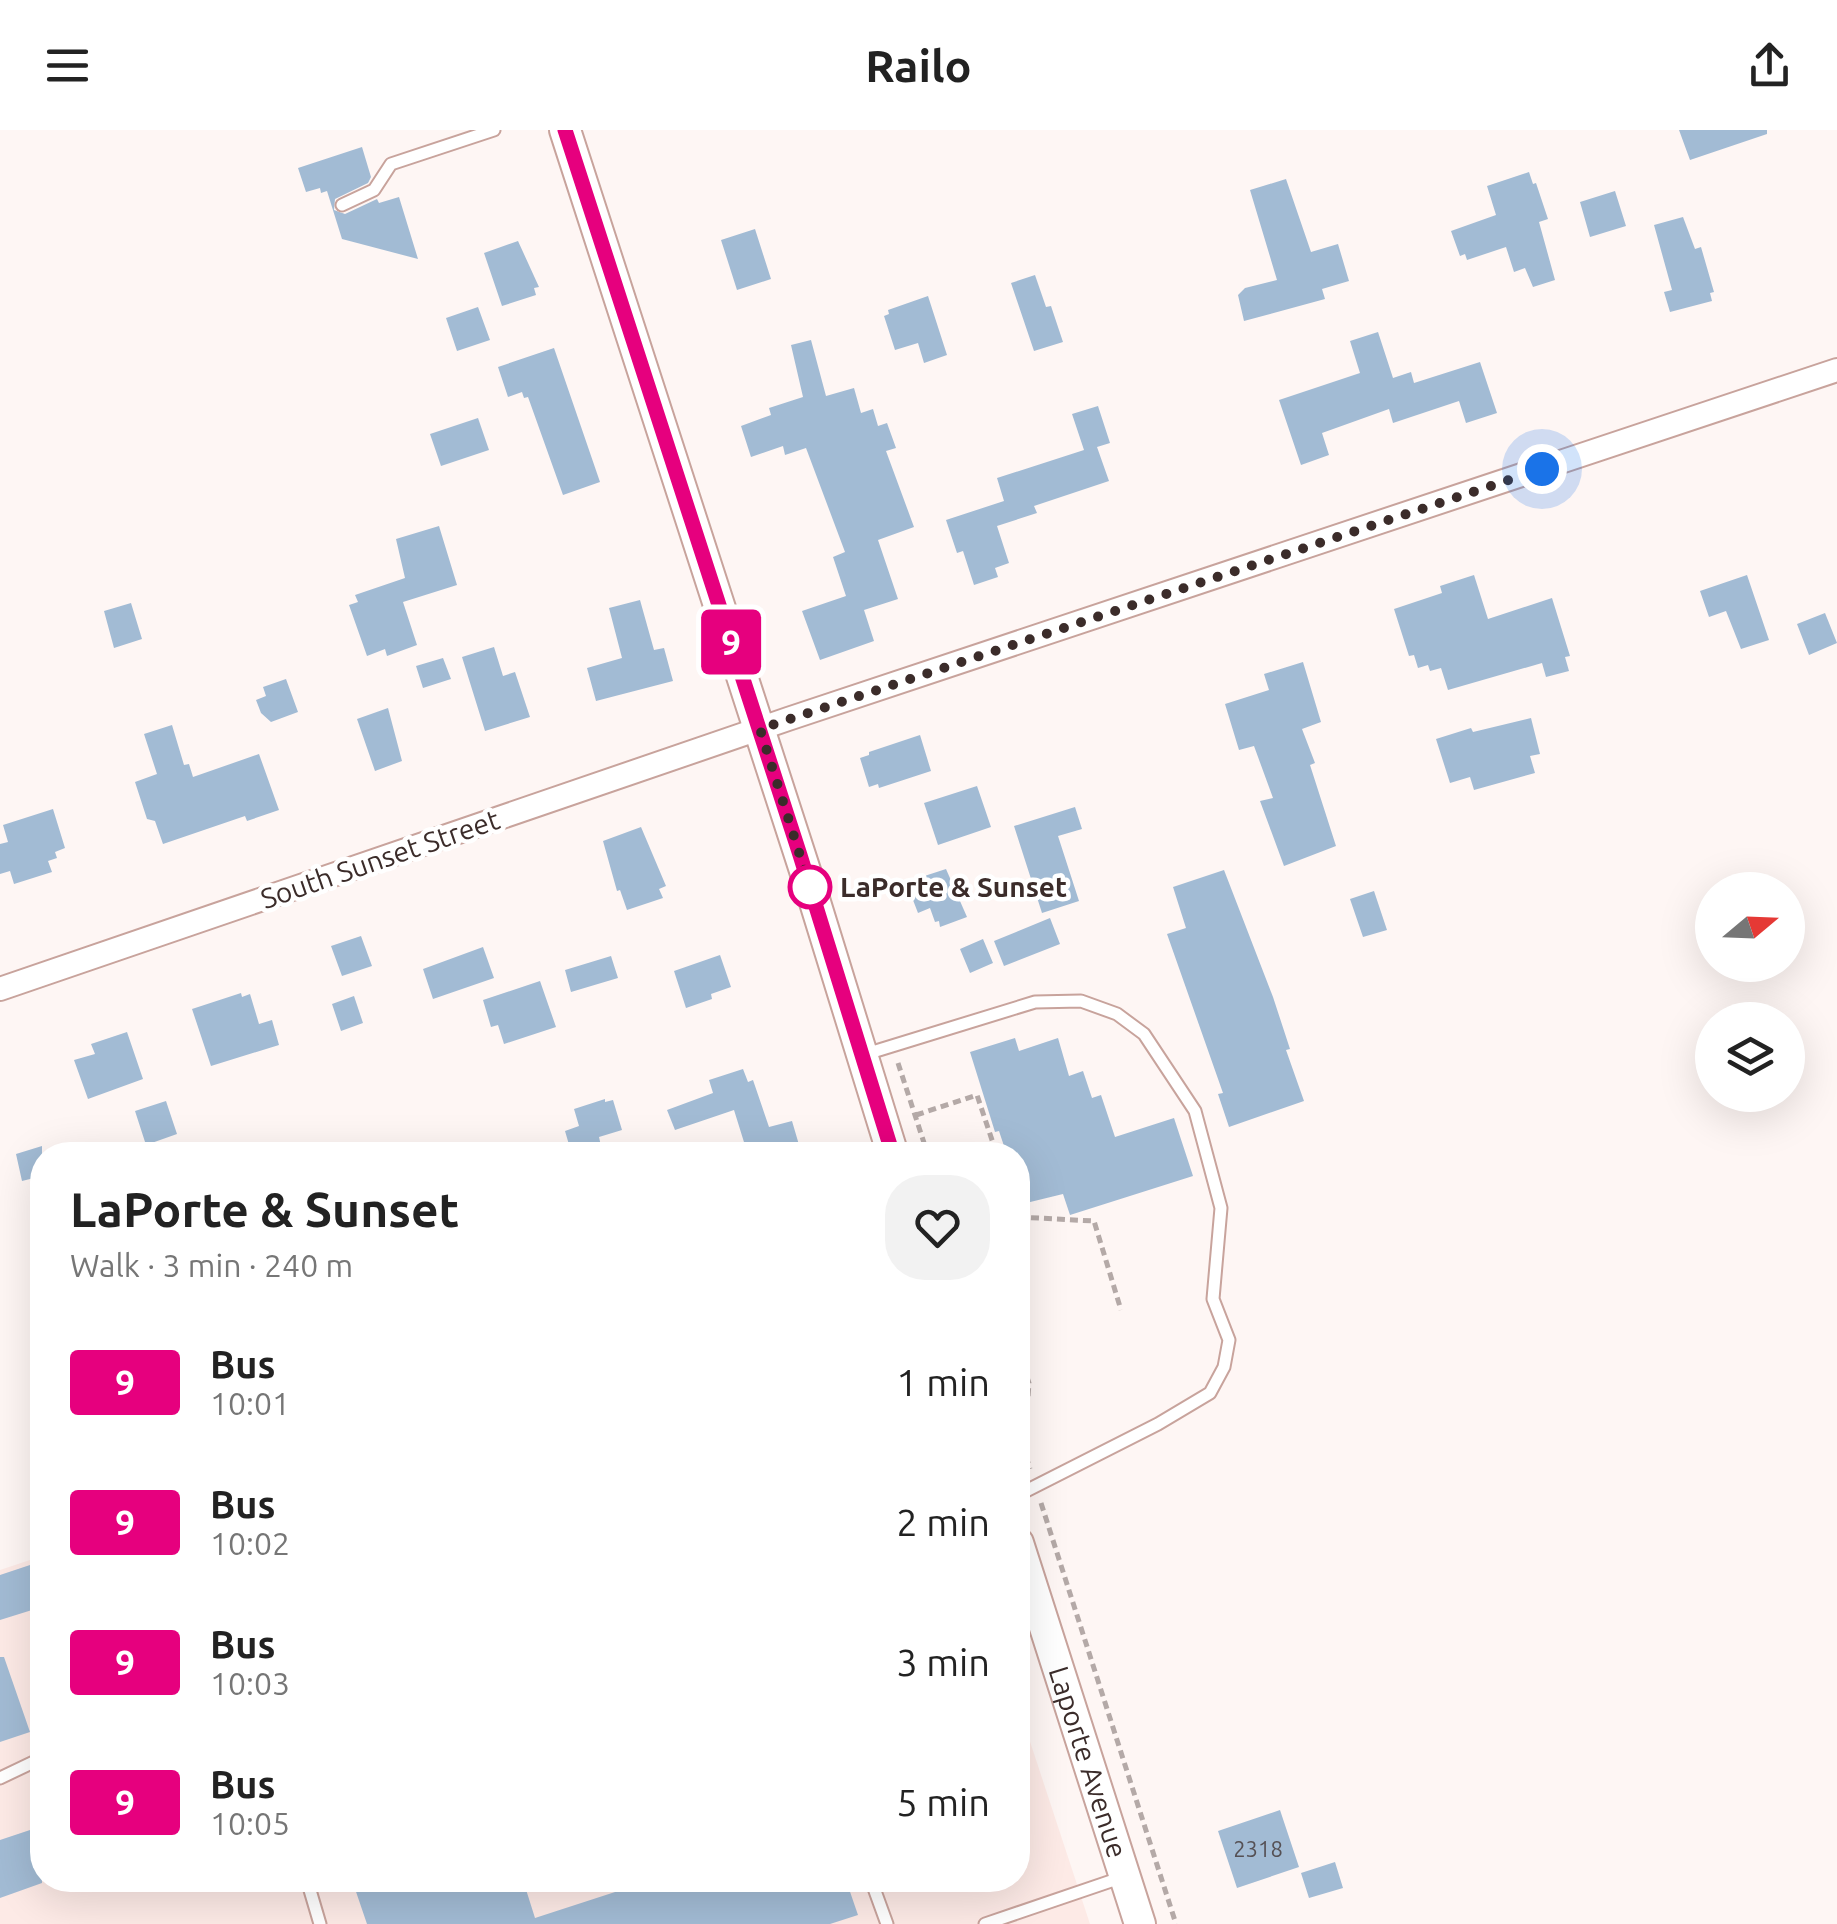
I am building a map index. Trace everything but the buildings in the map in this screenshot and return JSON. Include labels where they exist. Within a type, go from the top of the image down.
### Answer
[{"type":"street","points":[[565,130],[760,729],[889,1142]]},
{"type":"street","name":"South Sunset Street","points":[[0,988],[760,729],[1837,370]]},
{"type":"street","name":"Laporte Avenue","points":[[1030,1581],[1140,1924]]},
{"type":"lane","points":[[342,205],[374,190],[390,164],[494,130]]},
{"type":"lane","points":[[862,1055],[1035,1002],[1081,1001],[1116,1014],[1144,1034],[1196,1112],[1221,1208],[1213,1299],[1230,1340],[1224,1367],[1210,1393],[1030,1489]]},
{"type":"lane","points":[[0,1778],[30,1764]]},
{"type":"lane","points":[[985,1924],[1124,1877]]},
{"type":"lane","points":[[311,1892],[320,1924]]},
{"type":"lane","points":[[875,1892],[887,1924]]},
{"type":"path","points":[[915,1115],[977,1095],[993,1142]]},
{"type":"path","points":[[1030,1218],[1094,1221],[1121,1310]]},
{"type":"path","points":[[1030,1470],[1176,1924]]},
{"type":"shaded area","points":[[30,1560],[30,1892],[1030,1892],[1030,1742],[1090,1924],[0,1924],[0,1570]]},
{"type":"bus line","name":"9","points":[[565,130],[889,1142]]},
{"type":"place","name":"LaPorte & Sunset","points":[[810,887]]},
{"type":"route","points":[[810,887],[760,729],[1542,469]]}]
